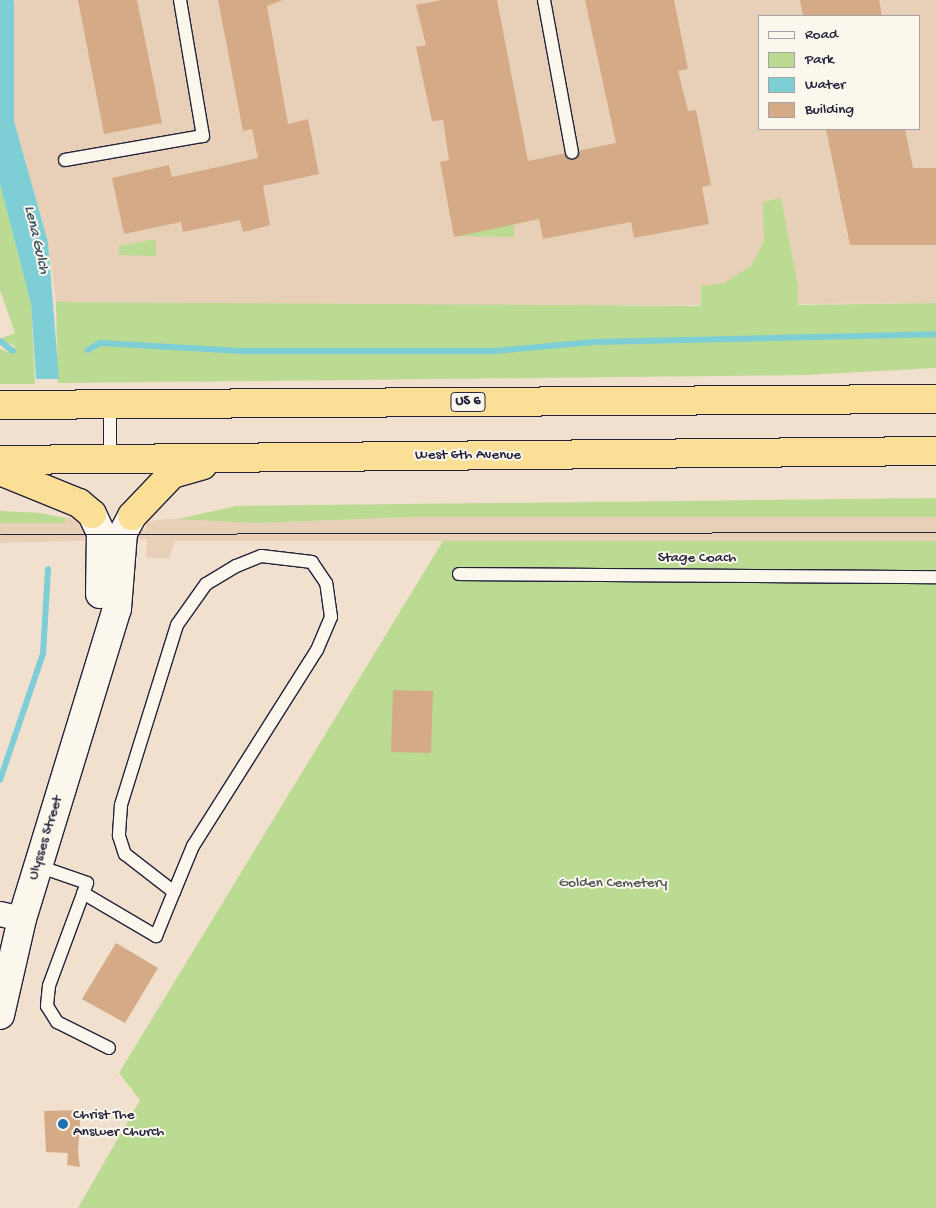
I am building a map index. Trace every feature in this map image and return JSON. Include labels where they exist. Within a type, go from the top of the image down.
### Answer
[{"type":"highway","name":"US 6","points":[[0,405],[936,399]]},
{"type":"highway","name":"West 6th Avenue","points":[[0,460],[936,451]]},
{"type":"highway","points":[[132,516],[172,474],[229,457]]},
{"type":"highway","points":[[0,471],[79,503],[92,514]]},
{"type":"street","name":"Ulysses Street","points":[[92,514],[100,533],[98,662]]},
{"type":"street","name":"Ulysses Street","points":[[0,1015],[11,916],[38,866],[98,662],[117,609],[123,534],[132,516]]},
{"type":"lane","points":[[65,160],[202,136],[180,0]]},
{"type":"lane","points":[[544,0],[572,152]]},
{"type":"lane","points":[[110,405],[110,460]]},
{"type":"lane","points":[[83,892],[156,936],[193,846],[316,650],[330,617],[326,583],[312,562],[262,556],[236,566],[206,584],[177,625],[121,805],[119,836],[125,854],[174,892]]},
{"type":"lane","name":"Stage Coach","points":[[459,574],[936,577]]},
{"type":"lane","points":[[38,866],[87,883],[49,986],[47,1006],[57,1022],[109,1048]]},
{"type":"shaded area","points":[[15,0],[936,0],[936,303],[411,307],[56,302],[48,242],[14,121],[11,28]]},
{"type":"shaded area","points":[[80,516],[88,529],[146,529],[146,522],[166,519],[228,518],[257,523],[416,517],[936,517],[936,541],[175,541],[169,558],[146,558],[147,539],[0,543],[0,523],[65,523],[65,518]]},
{"type":"green space","points":[[0,184],[31,304],[35,384],[0,384],[0,349],[12,353],[15,346],[0,339],[15,333],[0,290]]},
{"type":"green space","points":[[781,198],[798,286],[798,305],[936,303],[936,368],[805,375],[58,383],[56,302],[701,306],[701,286],[724,283],[751,266],[764,241],[763,202]]},
{"type":"green space","points":[[514,224],[514,237],[456,236]]},
{"type":"green space","points":[[156,239],[156,256],[119,255],[119,246]]},
{"type":"green space","points":[[936,498],[936,517],[416,517],[257,523],[178,519],[236,506]]},
{"type":"green space","points":[[0,511],[41,513],[65,518],[65,523],[0,523]]},
{"type":"green space","name":"Golden Cemetery","points":[[443,541],[936,541],[936,1208],[78,1208],[140,1100],[119,1073]]},
{"type":"water","name":"Lena Gulch","points":[[0,0],[14,0],[14,121],[48,242],[59,379],[36,379],[31,304],[0,184]]},
{"type":"building","points":[[78,0],[137,0],[162,123],[104,134]]},
{"type":"building","points":[[218,0],[283,0],[267,6],[288,124],[308,119],[319,174],[263,186],[270,225],[243,232],[240,220],[183,232],[181,222],[124,234],[112,178],[169,165],[172,177],[258,158],[252,129],[243,131]]},
{"type":"building","points":[[442,0],[497,0],[528,161],[616,143],[585,0],[674,0],[688,69],[678,71],[688,111],[696,110],[711,185],[702,187],[709,224],[634,238],[631,222],[543,239],[539,219],[454,237],[440,162],[449,160],[443,120],[432,121],[416,47],[426,45],[416,5]]},
{"type":"building","points":[[800,0],[879,0],[882,15],[803,15]]},
{"type":"building","points":[[826,130],[905,130],[913,168],[936,168],[936,245],[850,245]]},
{"type":"building","points":[[393,690],[433,691],[431,753],[391,752]]},
{"type":"building","points":[[116,943],[158,968],[125,1023],[82,999]]},
{"type":"building","points":[[81,1110],[78,1152],[80,1167],[67,1165],[68,1153],[46,1152],[44,1111]]},
{"type":"waterway","points":[[88,350],[100,343],[243,351],[494,351],[594,342],[936,334]]},
{"type":"waterway","points":[[0,341],[13,351]]},
{"type":"waterway","points":[[0,780],[43,654],[48,569]]},
{"type":"tram line","points":[[0,534],[936,532]]},
{"type":"place","name":"Christ The Answer Church","points":[[63,1124]]}]
